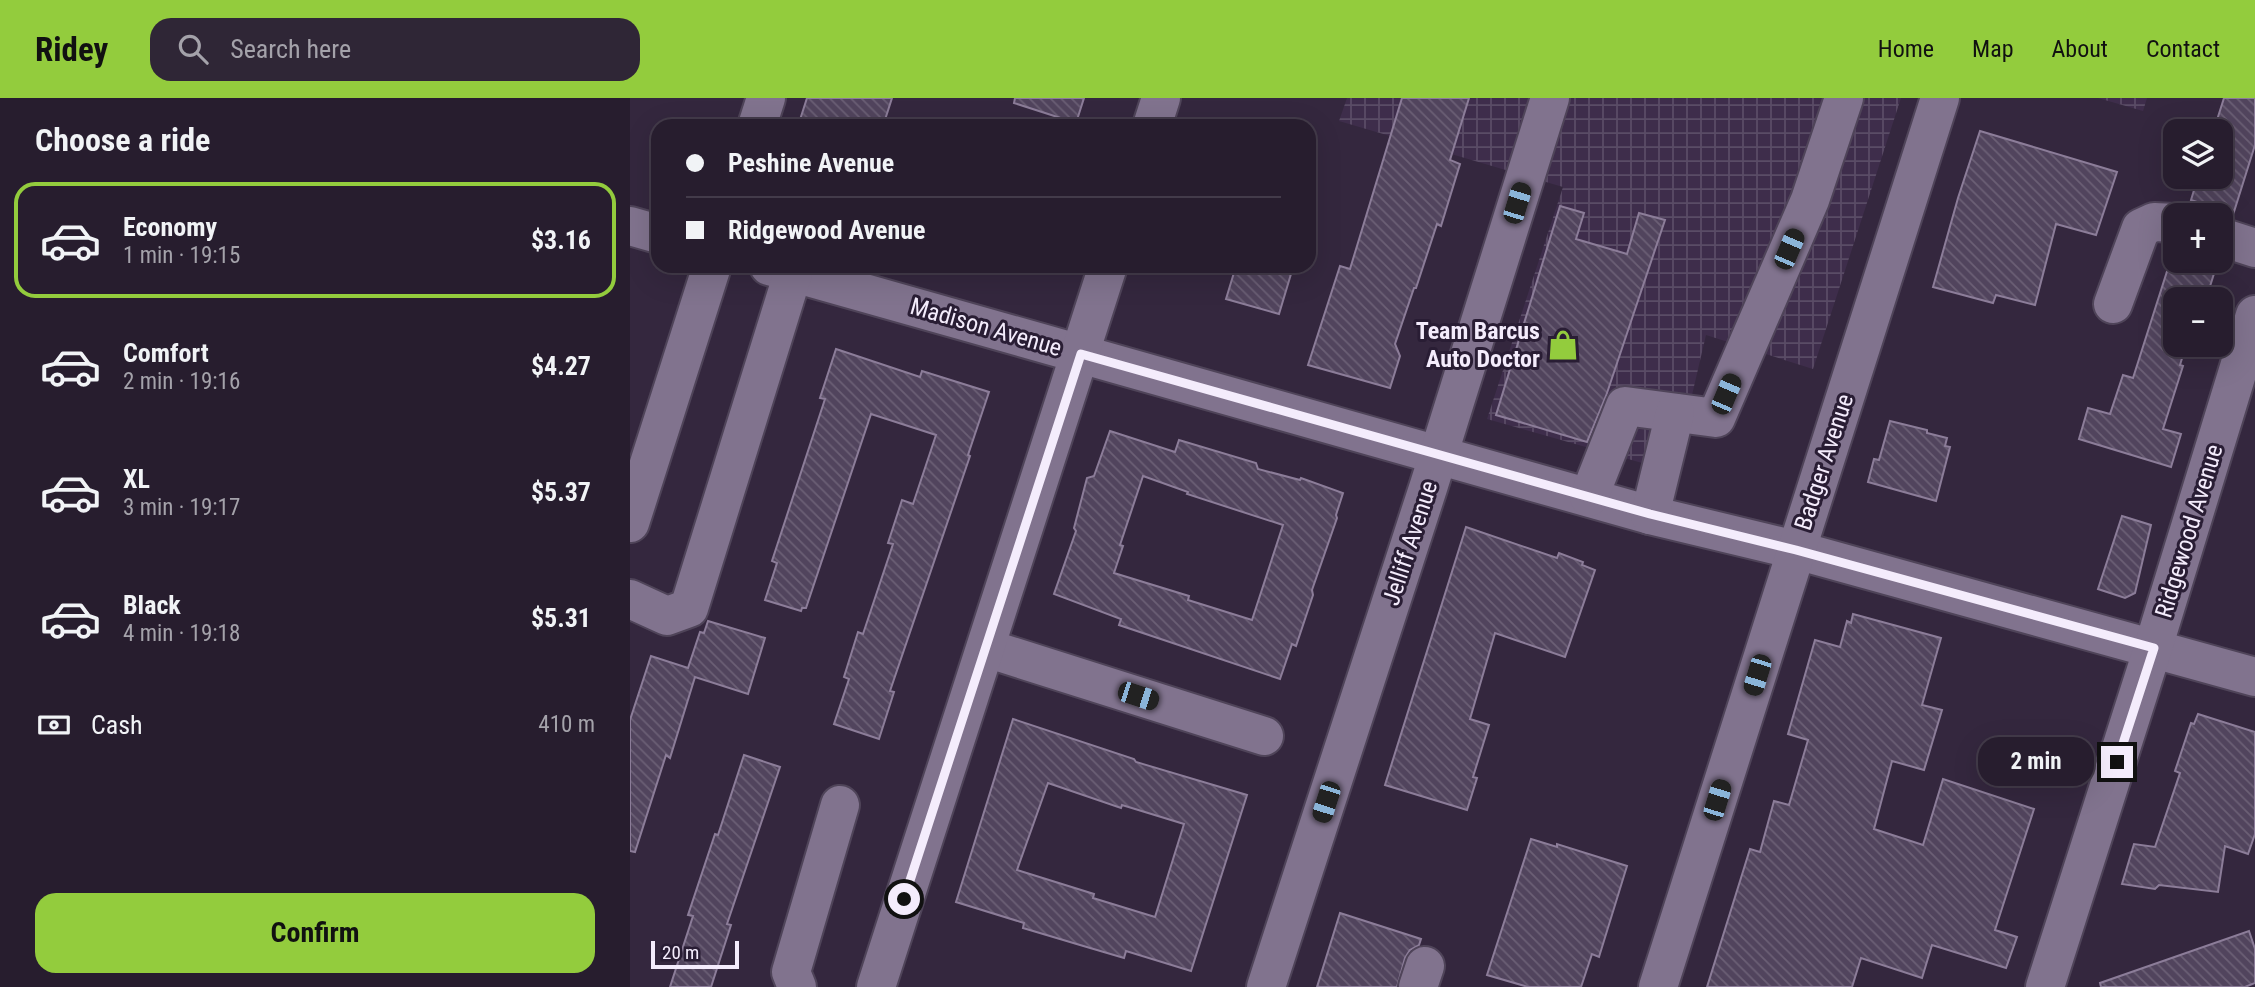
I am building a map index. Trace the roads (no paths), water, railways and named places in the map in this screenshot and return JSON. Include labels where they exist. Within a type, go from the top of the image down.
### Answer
[{"type":"street","points":[[759,119],[766,98]]},
{"type":"street","points":[[1154,119],[1161,98]]},
{"type":"street","name":"Jelliff Avenue","points":[[1266,987],[1550,98]]},
{"type":"street","points":[[1589,497],[1625,406],[1716,418],[1810,200],[1843,98]]},
{"type":"street","name":"Badger Avenue","points":[[1658,987],[1940,98]]},
{"type":"street","points":[[2113,304],[2141,228],[2154,222],[2163,222]]},
{"type":"street","points":[[630,226],[651,232]]},
{"type":"street","points":[[2233,241],[2255,248]]},
{"type":"street","points":[[630,523],[710,273]]},
{"type":"street","points":[[630,599],[667,616],[689,608],[780,273]]},
{"type":"street","name":"Madison Avenue","points":[[795,273],[1650,514],[1796,550],[2255,677]]},
{"type":"street","points":[[876,987],[1106,273]]},
{"type":"street","name":"Ridgewood Avenue","points":[[2045,987],[2154,648],[2255,315]]},
{"type":"street","points":[[1650,514],[1675,413]]},
{"type":"street","points":[[986,648],[1264,736]]},
{"type":"street","points":[[797,987],[791,972],[840,805]]},
{"type":"place","name":"Team Barcus Auto Doctor","points":[[1563,345]]}]
